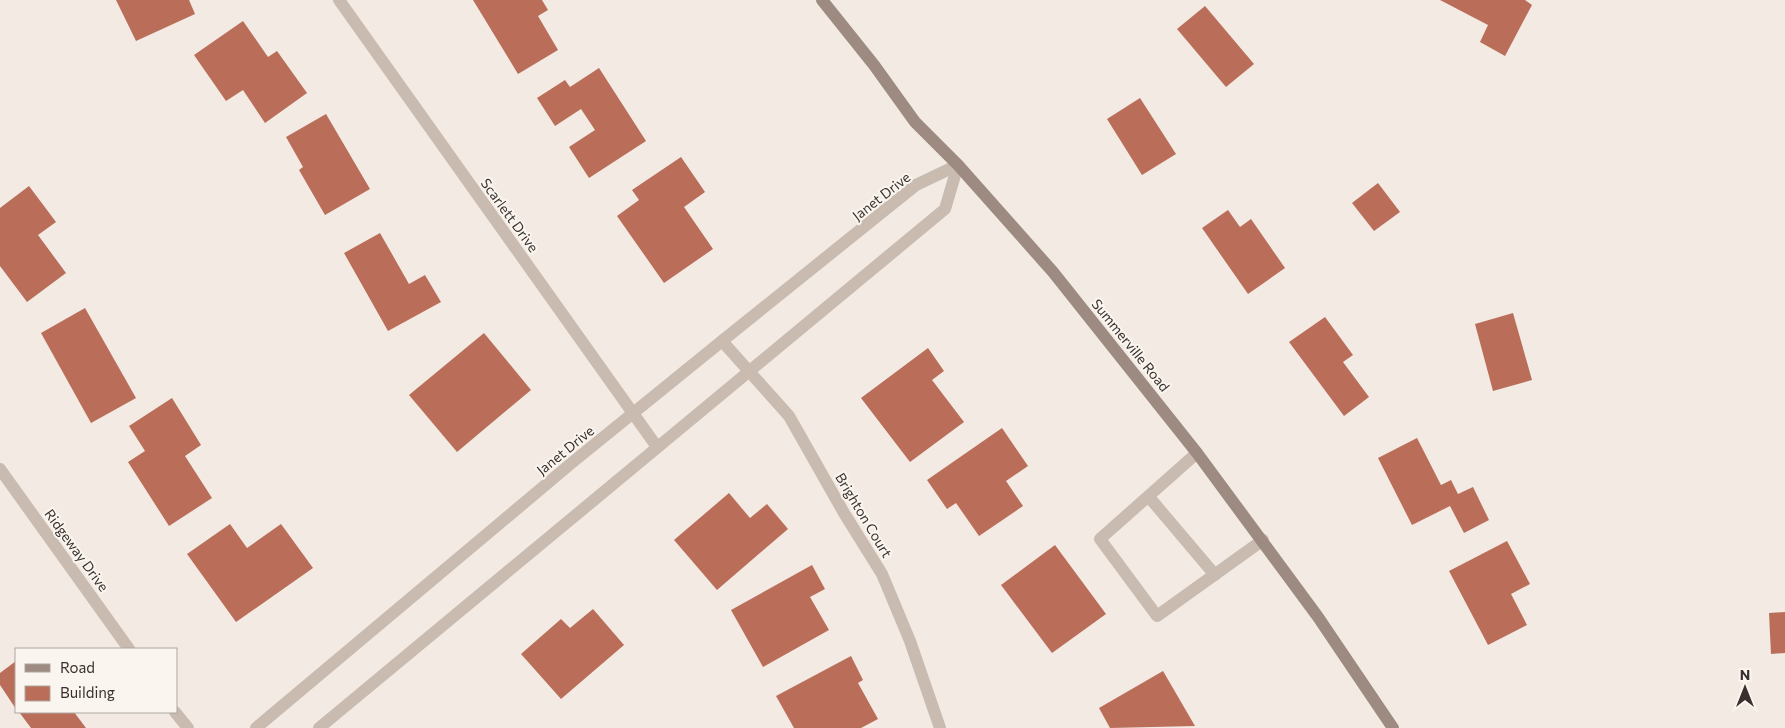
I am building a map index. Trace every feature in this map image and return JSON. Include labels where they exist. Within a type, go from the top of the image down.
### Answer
[{"type":"main road","name":"Summerville Road","points":[[822,0],[874,65],[915,122],[958,165],[1053,272],[1198,453],[1262,540],[1394,728]]},
{"type":"street","name":"Scarlett Drive","points":[[339,0],[657,448]]},
{"type":"street","name":"Janet Drive","points":[[256,728],[574,461],[634,415],[722,341],[916,185],[958,165]]},
{"type":"street","points":[[319,728],[945,209],[958,165]]},
{"type":"street","name":"Brighton Court","points":[[722,341],[789,416],[844,513],[882,574],[910,641],[940,728]]},
{"type":"street","points":[[1198,453],[1100,539],[1157,616],[1262,540]]},
{"type":"street","name":"Ridgeway Drive","points":[[0,469],[129,648]]},
{"type":"street","points":[[1149,497],[1215,575]]},
{"type":"street","points":[[176,713],[188,728]]},
{"type":"building","points":[[116,0],[189,0],[195,14],[136,41]]},
{"type":"building","points":[[473,0],[542,0],[548,10],[538,16],[558,50],[518,74]]},
{"type":"building","points":[[1440,0],[1525,0],[1532,5],[1505,56],[1480,42],[1488,25]]},
{"type":"building","points":[[1205,6],[1254,64],[1226,87],[1177,29]]},
{"type":"building","points":[[243,21],[268,57],[277,51],[307,93],[265,123],[243,90],[226,101],[194,55]]},
{"type":"building","points":[[599,68],[646,141],[589,178],[569,147],[595,130],[581,109],[555,126],[537,98],[565,80],[570,87]]},
{"type":"building","points":[[1140,98],[1176,154],[1142,175],[1107,119]]},
{"type":"building","points":[[326,114],[370,189],[325,215],[299,170],[303,167],[286,137]]},
{"type":"building","points":[[681,157],[705,192],[684,207],[713,249],[664,283],[617,216],[639,200],[632,190]]},
{"type":"building","points":[[1378,183],[1400,212],[1374,231],[1352,203]]},
{"type":"building","points":[[29,186],[56,222],[38,235],[66,273],[27,302],[0,266],[0,208]]},
{"type":"building","points":[[1228,210],[1240,227],[1251,219],[1285,268],[1248,294],[1202,228]]},
{"type":"building","points":[[380,233],[409,284],[425,275],[441,302],[388,331],[344,253]]},
{"type":"building","points":[[85,308],[136,398],[91,423],[41,333]]},
{"type":"building","points":[[1513,313],[1532,380],[1493,391],[1475,324]]},
{"type":"building","points":[[1325,317],[1353,355],[1343,362],[1369,397],[1344,416],[1289,342]]},
{"type":"building","points":[[484,333],[531,390],[457,452],[409,395]]},
{"type":"building","points":[[928,348],[944,371],[932,380],[964,422],[910,462],[861,398]]},
{"type":"building","points":[[172,398],[201,445],[185,456],[212,498],[169,526],[128,462],[145,451],[129,426]]},
{"type":"building","points":[[1002,428],[1028,466],[1006,481],[1023,506],[979,536],[956,503],[947,509],[927,480]]},
{"type":"building","points":[[1417,438],[1441,485],[1451,480],[1458,494],[1473,487],[1489,520],[1464,533],[1450,506],[1412,525],[1378,458]]},
{"type":"building","points":[[729,493],[750,518],[767,504],[788,529],[717,590],[674,540]]},
{"type":"building","points":[[230,524],[247,548],[281,524],[313,568],[236,622],[187,554]]},
{"type":"building","points":[[1507,541],[1530,584],[1511,594],[1527,625],[1488,645],[1449,571]]},
{"type":"building","points":[[1055,545],[1106,614],[1052,653],[1001,585]]},
{"type":"building","points":[[812,565],[825,589],[810,597],[829,630],[763,667],[731,610]]},
{"type":"building","points":[[593,609],[624,645],[561,699],[521,654],[561,619],[570,628]]},
{"type":"building","points":[[1785,612],[1785,653],[1771,654],[1769,613]]},
{"type":"building","points":[[851,656],[863,680],[858,683],[878,719],[861,728],[794,728],[776,696]]},
{"type":"building","points":[[15,662],[15,708],[0,685],[0,673]]},
{"type":"building","points":[[1163,671],[1195,726],[1110,728],[1099,708]]},
{"type":"building","points":[[20,713],[75,713],[86,728],[31,728]]}]
